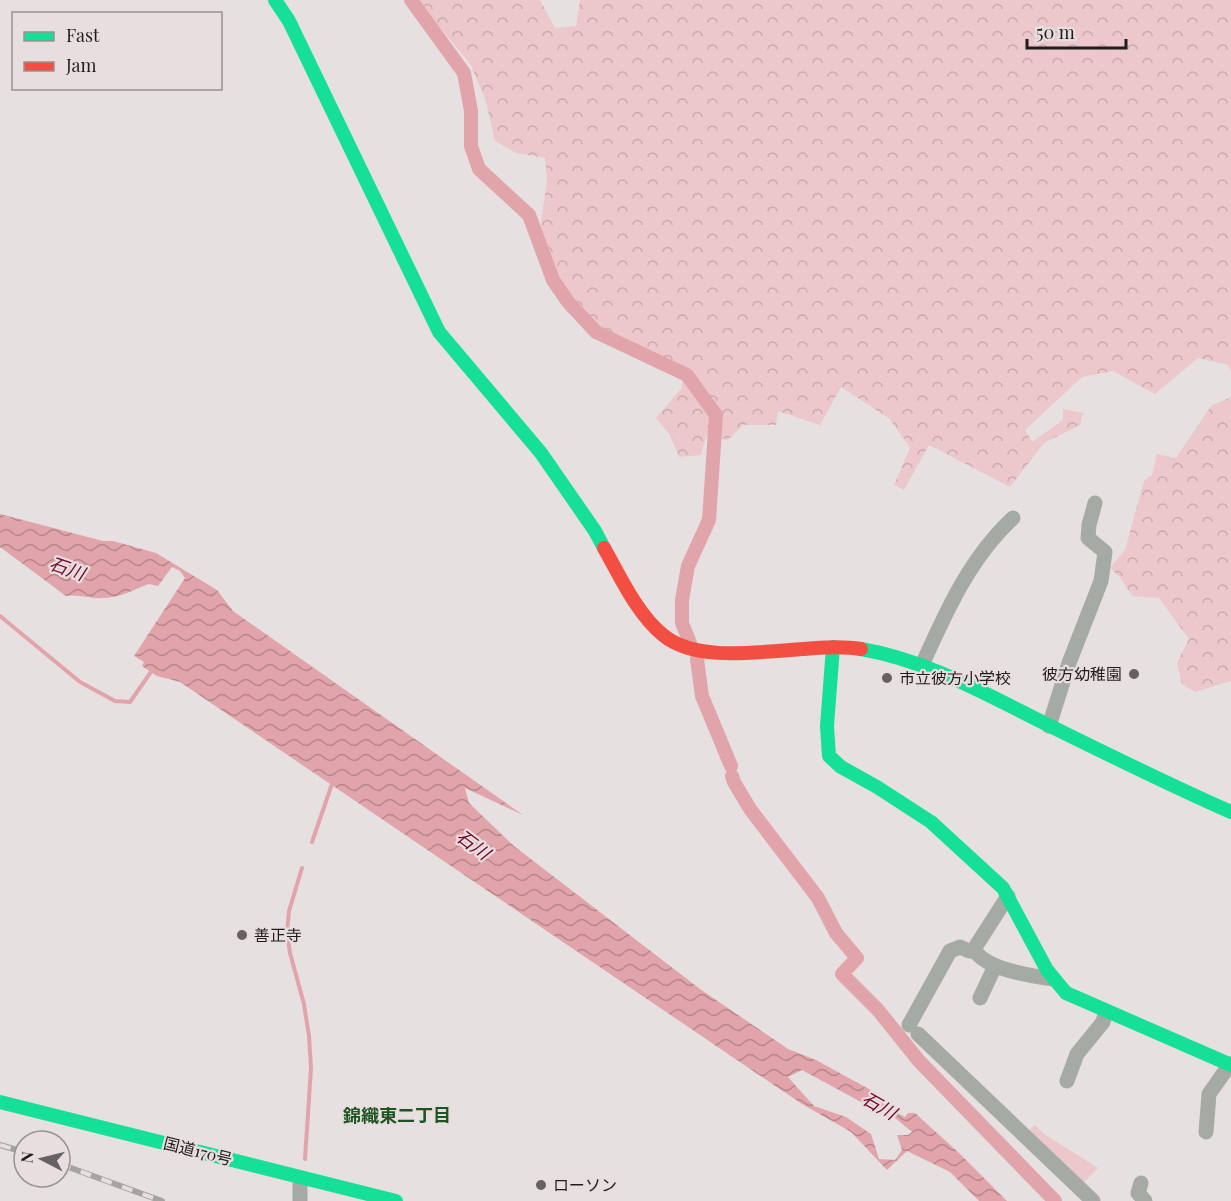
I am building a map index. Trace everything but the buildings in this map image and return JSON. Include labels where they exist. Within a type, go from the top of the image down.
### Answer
[{"type":"main road","points":[[275,0],[294,32],[439,332],[541,453],[595,531],[632,599],[662,635],[678,646],[699,652],[733,653],[833,647],[873,651],[922,665],[962,682],[1152,777],[1231,812]]},
{"type":"main road","points":[[833,647],[827,726],[829,756],[841,768],[877,787],[931,822],[1003,888],[1053,979],[1066,993],[1231,1064]]},
{"type":"main road","name":"国道170号","points":[[0,1102],[396,1201]]},
{"type":"street","points":[[1049,726],[1101,581],[1105,552],[1088,538],[1095,503]]},
{"type":"street","points":[[922,665],[944,615],[967,575],[991,540],[1013,519]]},
{"type":"street","points":[[1008,896],[974,949],[975,951],[983,961],[995,966],[1053,979]]},
{"type":"street","points":[[975,951],[960,947],[950,951],[913,1030],[1093,1201]]},
{"type":"street","points":[[980,998],[995,966]]},
{"type":"street","points":[[1067,1081],[1077,1054],[1103,1022],[1106,1011]]},
{"type":"street","points":[[1206,1132],[1209,1094],[1231,1064]]},
{"type":"street","points":[[300,1178],[300,1201]]},
{"type":"street","points":[[1141,1183],[1138,1193],[1145,1201]]},
{"type":"green space","points":[[417,0],[540,0],[555,28],[576,26],[580,0],[1231,0],[1231,371],[1228,365],[1198,358],[1155,394],[1113,371],[1082,377],[1025,430],[1032,442],[1063,420],[1063,409],[1083,413],[1080,425],[1044,443],[1010,487],[929,445],[904,490],[894,485],[910,448],[890,419],[841,387],[820,425],[778,411],[776,425],[743,425],[728,440],[706,436],[701,455],[679,457],[670,435],[656,418],[681,389],[685,367],[597,327],[569,298],[553,273],[539,236],[547,180],[545,158],[516,153],[495,141],[486,102],[471,65]]},
{"type":"green space","points":[[1231,397],[1231,681],[1195,692],[1182,684],[1177,663],[1189,639],[1159,598],[1132,596],[1120,577],[1110,568],[1125,550],[1144,481],[1152,475],[1157,454],[1176,458],[1211,406]]},
{"type":"green space","points":[[1035,1125],[1044,1134],[1098,1168],[1084,1182],[1028,1131]]},
{"type":"water","name":"石川","points":[[0,514],[156,553],[217,590],[233,611],[523,815],[465,788],[469,803],[514,846],[700,989],[788,1049],[816,1060],[878,1094],[890,1109],[905,1117],[908,1113],[915,1113],[1007,1201],[979,1201],[950,1172],[907,1151],[887,1170],[851,1132],[802,1104],[180,682],[157,676],[142,666],[144,662],[134,656],[185,578],[180,571],[172,567],[158,586],[149,584],[115,597],[66,596],[0,547]],"holes":[[[802,1070],[861,1102],[888,1112],[912,1132],[908,1135],[897,1135],[902,1150],[895,1160],[879,1159],[871,1134],[846,1117],[814,1106],[788,1077]]]},
{"type":"waterway","points":[[411,0],[464,73],[471,111],[471,146],[479,169],[529,215],[553,280],[568,302],[596,332],[687,375],[716,415],[709,520],[688,566],[682,600],[682,623],[690,643]]},
{"type":"waterway","points":[[0,616],[80,682],[115,701],[130,702],[153,669]]},
{"type":"waterway","points":[[697,659],[702,696],[731,766]]},
{"type":"waterway","points":[[732,776],[750,809],[818,898],[836,933],[857,958],[842,974],[878,1010],[919,1061],[1055,1201]]},
{"type":"waterway","points":[[312,842],[332,784]]},
{"type":"waterway","points":[[302,868],[289,911],[287,932],[309,1036],[311,1068],[305,1159]]},
{"type":"railway","points":[[0,1145],[12,1148]]},
{"type":"railway","points":[[72,1168],[162,1201]]},
{"type":"traffic: fast","points":[[275,0],[289,21],[439,332],[541,453],[595,531],[604,548]]},
{"type":"traffic: fast","points":[[833,647],[827,726],[829,756],[841,767],[931,822],[1003,888],[1047,970],[1066,993],[1231,1065]]},
{"type":"traffic: fast","points":[[861,649],[932,669],[1231,812]]},
{"type":"traffic: fast","points":[[0,1102],[396,1201]]},
{"type":"traffic: jam","points":[[604,548],[645,616],[663,635],[682,646],[705,652],[730,653],[838,647],[861,649]]},
{"type":"place","name":"彼方幼稚園","points":[[1134,674]]},
{"type":"place","name":"市立彼方小学校","points":[[887,678]]},
{"type":"place","name":"善正寺","points":[[242,935]]},
{"type":"place","name":"ローソン","points":[[541,1185]]},
{"type":"district","name":"錦織東二丁目","points":[[397,1116]]}]
